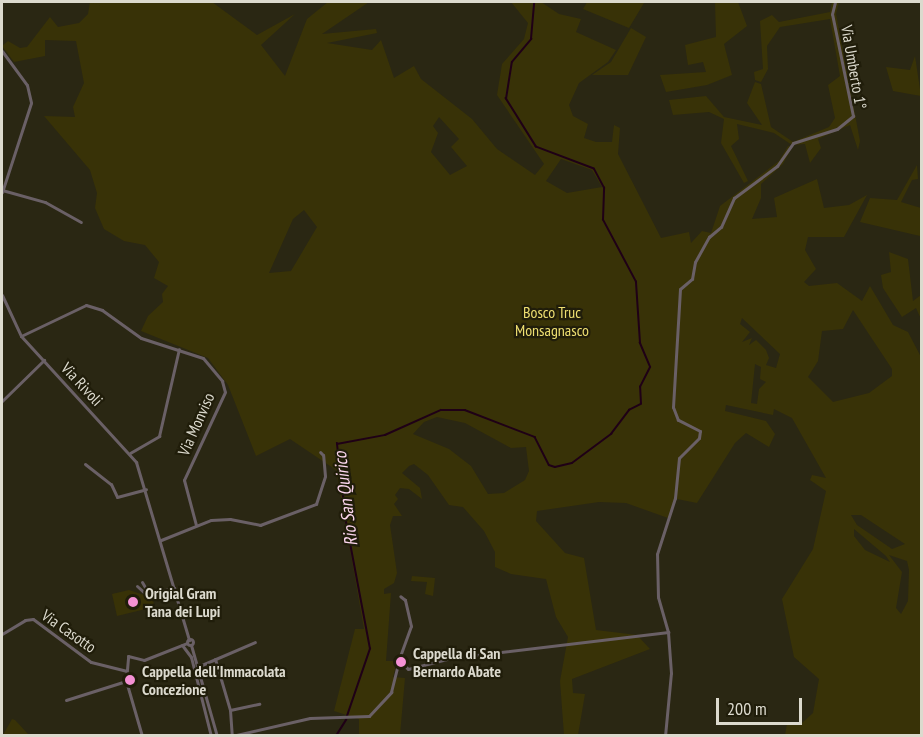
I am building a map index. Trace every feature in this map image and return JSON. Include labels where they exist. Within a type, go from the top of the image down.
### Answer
[{"type":"street","name":"Via Umberto 1°","points":[[668,632],[658,597],[659,541],[675,498],[679,458],[699,438],[700,431],[678,420],[673,407],[680,289],[692,279],[695,262],[709,237],[721,227],[734,198],[777,166],[793,143],[837,129],[853,116],[832,14],[835,2]]},
{"type":"street","points":[[2,51],[27,84],[30,113],[2,191],[45,202],[81,222]]},
{"type":"street","name":"Via Rivoli","points":[[2,296],[21,336],[130,453],[146,489],[216,734]]},
{"type":"street","name":"Via Monviso","points":[[21,336],[86,305],[102,309],[141,338],[203,358],[222,381],[225,392],[184,480],[196,525]]},
{"type":"street","points":[[130,453],[159,436],[171,397],[179,349]]},
{"type":"street","points":[[2,400],[44,360]]},
{"type":"street","points":[[161,540],[196,525],[230,519],[260,525],[316,504],[325,476],[323,455],[320,452]]},
{"type":"street","points":[[85,464],[114,486],[117,497],[146,489]]},
{"type":"street","points":[[142,582],[149,594]]},
{"type":"street","points":[[137,586],[140,592],[149,594],[174,588]]},
{"type":"street","points":[[215,659],[231,710],[232,735],[315,717],[369,716],[388,699],[399,659],[411,630],[405,600],[400,596]]},
{"type":"street","name":"Via Casotto","points":[[2,634],[25,620],[33,620],[91,662],[126,671]]},
{"type":"street","points":[[399,659],[408,669],[476,656],[668,632],[671,673],[664,735]]},
{"type":"street","points":[[197,667],[255,642]]},
{"type":"street","points":[[142,735],[126,681],[130,654],[144,660],[189,643]]},
{"type":"street","points":[[182,645],[191,657],[211,735]]},
{"type":"street","points":[[66,700],[126,681]]},
{"type":"street","points":[[231,710],[259,704]]},
{"type":"green space","name":"Bosco Truc Monsagnasco","points":[[90,2],[212,2],[257,35],[295,14],[261,45],[285,76],[307,19],[328,2],[369,2],[322,34],[376,29],[377,33],[327,43],[372,50],[381,40],[394,78],[414,66],[421,79],[472,119],[497,149],[535,175],[544,164],[497,95],[502,64],[524,39],[528,23],[511,2],[541,2],[559,14],[581,19],[576,32],[616,50],[608,62],[579,83],[569,105],[573,116],[588,124],[584,138],[596,142],[612,142],[614,125],[620,128],[618,154],[661,238],[689,232],[691,243],[702,231],[711,233],[720,206],[779,161],[788,146],[792,147],[783,164],[761,184],[761,198],[752,219],[777,217],[774,198],[817,179],[824,208],[849,205],[867,195],[844,237],[808,237],[805,250],[816,269],[804,282],[809,286],[837,283],[862,301],[870,286],[893,325],[908,332],[921,357],[921,735],[785,735],[787,724],[802,723],[813,713],[819,679],[794,657],[782,599],[813,549],[826,491],[810,480],[812,475],[826,478],[792,418],[774,409],[773,415],[726,405],[725,411],[766,421],[775,434],[769,447],[746,433],[735,443],[697,503],[677,499],[668,518],[626,503],[599,502],[537,511],[536,521],[565,553],[584,558],[596,630],[637,635],[650,649],[572,679],[573,693],[585,694],[578,735],[564,735],[560,681],[568,637],[556,617],[546,579],[511,574],[495,567],[495,552],[484,531],[463,507],[449,505],[428,475],[414,464],[409,466],[402,473],[420,488],[422,499],[409,489],[400,488],[395,495],[398,499],[394,504],[402,516],[393,516],[390,525],[397,573],[394,583],[384,589],[384,594],[391,593],[386,661],[397,661],[393,677],[405,678],[400,735],[359,735],[359,719],[334,711],[355,629],[364,629],[336,470],[290,439],[256,456],[228,385],[208,358],[141,331],[148,316],[163,302],[162,294],[168,286],[154,278],[159,262],[145,245],[124,241],[104,229],[95,208],[97,193],[90,170],[44,116],[75,117],[73,107],[84,83],[76,41],[45,40],[45,56],[14,62],[2,46],[8,41],[20,48],[27,47],[50,17],[58,27],[79,23],[88,14]],"holes":[[[439,117],[459,139],[451,147],[467,166],[450,175],[431,152],[438,133],[433,126]],[[561,159],[592,170],[602,187],[567,193],[546,181]],[[304,210],[317,227],[291,271],[269,273],[293,219]],[[853,310],[892,369],[892,376],[869,393],[833,402],[808,377],[818,361],[822,331],[843,329]],[[742,318],[780,354],[776,368],[766,365],[769,358],[766,350],[756,340],[749,345],[752,338],[742,342],[750,332],[740,324]],[[755,364],[761,367],[760,379],[766,382],[759,389],[757,404],[751,403]],[[437,417],[465,423],[511,448],[526,447],[529,471],[525,480],[504,493],[488,494],[471,466],[449,449],[413,434],[424,422]],[[851,515],[861,515],[905,544],[892,549],[857,525]],[[854,529],[890,562],[865,550],[854,536]],[[889,555],[907,561],[909,570],[908,601],[901,614],[896,608],[902,572]]]},
{"type":"green space","points":[[587,2],[644,3],[629,28],[583,9]]},
{"type":"green space","points":[[715,2],[738,2],[747,26],[724,44],[732,75],[707,85],[666,92],[660,75],[706,72],[703,62],[688,65],[685,45],[716,37]]},
{"type":"green space","points":[[832,2],[839,2],[836,14],[860,141],[858,150],[850,125],[818,139],[821,148],[810,163],[805,144],[792,145],[774,133],[737,124],[739,139],[731,146],[748,181],[744,183],[721,143],[724,119],[709,112],[673,115],[669,100],[706,96],[724,117],[762,125],[747,103],[755,82],[761,84],[771,127],[793,142],[829,127],[835,118],[828,85],[840,76],[830,19],[780,27],[767,46],[768,69],[761,82],[755,80],[754,72],[763,69],[760,21],[772,15],[779,22],[830,12]]},
{"type":"green space","points":[[631,28],[646,37],[628,75],[592,75],[611,62]]},
{"type":"green space","points":[[915,56],[921,96],[893,91],[886,67],[910,70]]},
{"type":"green space","points":[[917,165],[918,179],[912,180],[901,202],[921,208],[920,236],[860,222],[870,198],[897,200]]},
{"type":"green space","points":[[889,252],[908,259],[913,301],[921,295],[921,319],[916,308],[902,317],[883,288],[881,275],[891,272]]},
{"type":"green space","points":[[412,576],[435,578],[433,596],[425,594],[427,582],[411,581]]},
{"type":"green space","name":"Origial Gram Tana dei Lupi","points":[[129,590],[153,598],[154,607],[117,616],[112,594]]},
{"type":"green space","points":[[12,719],[15,720],[29,735],[3,735]]},
{"type":"waterway","name":"Rio San Quirico","points":[[347,716],[370,649],[346,522],[337,444],[385,435],[441,410],[465,410],[535,437],[549,465],[555,467],[572,463],[611,434],[629,410],[641,404],[640,387],[650,367],[640,343],[636,282],[603,220],[604,188],[594,169],[536,147],[506,99],[512,62],[531,39],[534,2]]},
{"type":"waterway","name":"Rio San Quirico","points":[[336,736],[346,720]]},
{"type":"place","name":"Origial Gram Tana dei Lupi","points":[[133,602]]},
{"type":"place","name":"Cappella di San Bernardo Abate","points":[[401,662]]},
{"type":"place","name":"Cappella dell'Immacolata Concezione","points":[[130,680]]}]
